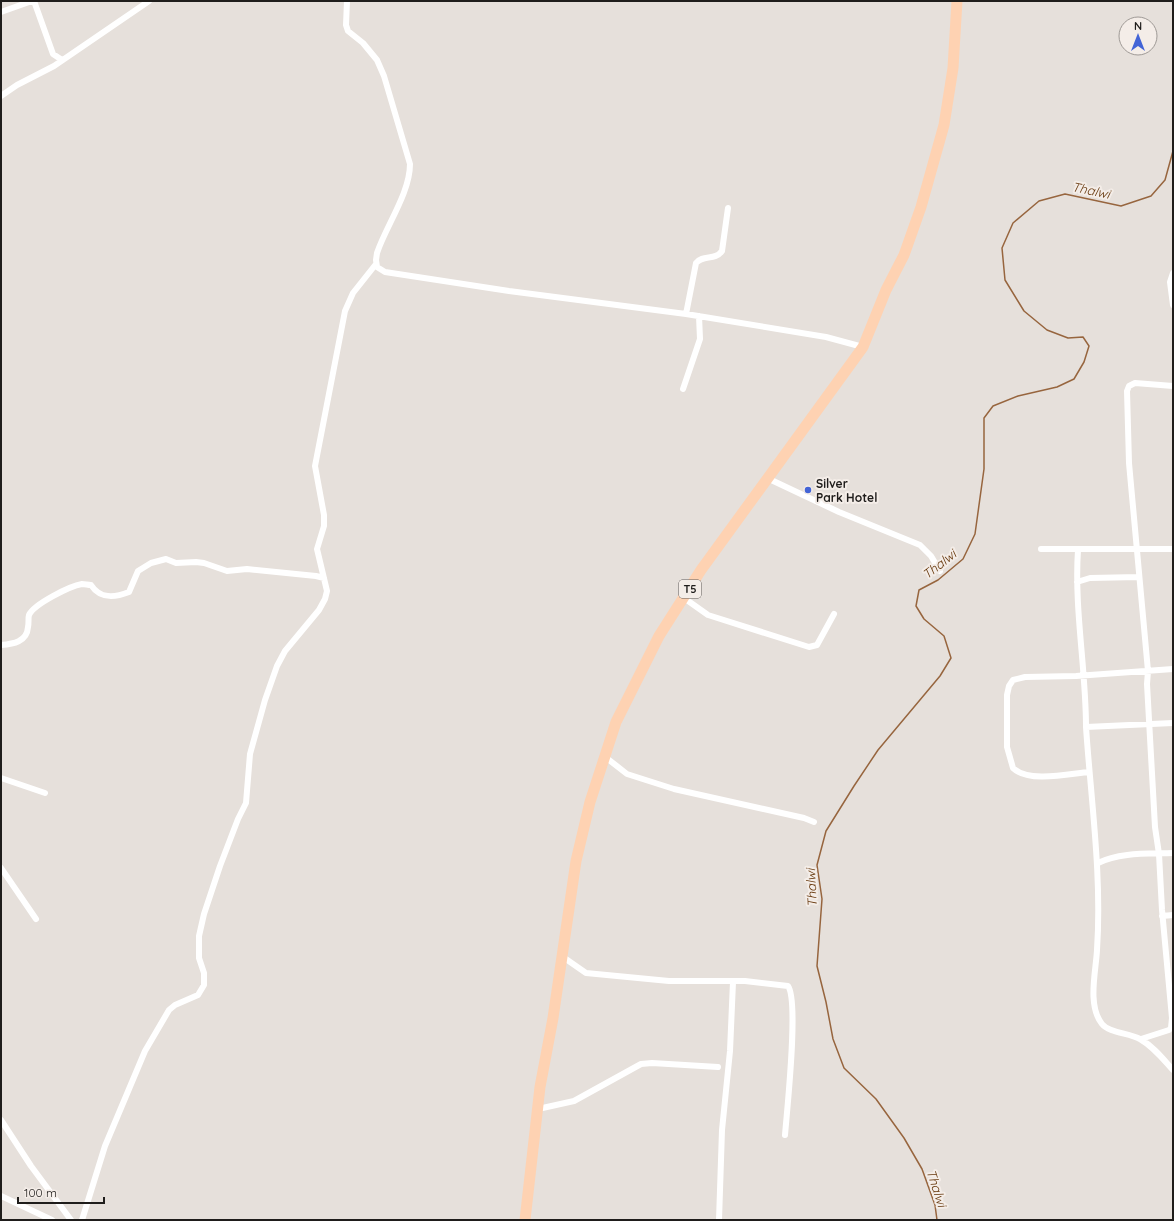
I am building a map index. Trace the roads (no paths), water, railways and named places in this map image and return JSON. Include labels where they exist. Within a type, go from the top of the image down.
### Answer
[{"type":"highway","name":"T5","points":[[525,1220],[544,1061],[553,1018],[571,893],[582,831],[604,756],[616,722],[659,636],[701,570],[863,347],[886,290],[904,254],[921,207],[940,138],[953,68],[957,1]]},
{"type":"street","points":[[1,12],[33,1],[53,54],[62,60]]},
{"type":"street","points":[[1,96],[17,85],[62,60],[148,1]]},
{"type":"street","points":[[82,1220],[105,1146],[145,1051],[169,1010],[175,1005],[198,995],[204,985],[204,973],[199,958],[199,936],[204,914],[220,866],[238,819],[246,803],[250,754],[260,716],[277,666],[285,651],[315,616],[327,591],[317,549],[324,526],[324,515],[314,466],[345,310],[353,292],[376,264],[379,247],[398,206],[410,173],[410,164],[384,76],[377,60],[363,43],[348,31],[346,25],[347,1]]},
{"type":"street","points":[[686,314],[696,263],[702,258],[717,256],[722,251],[728,208]]},
{"type":"street","points":[[376,264],[385,272],[509,291],[699,316],[826,337],[863,347]]},
{"type":"street","points":[[1173,273],[1170,287],[1173,305]]},
{"type":"street","points":[[683,389],[700,339],[699,316]]},
{"type":"street","points":[[1141,1040],[1171,1028],[1171,975],[1162,916],[1159,854],[1155,827],[1147,684],[1148,671],[1129,463],[1127,391],[1129,386],[1135,383],[1173,386]]},
{"type":"street","points":[[767,478],[838,512],[920,545],[931,556],[940,571]]},
{"type":"street","points":[[1041,549],[1173,549]]},
{"type":"street","points":[[1078,550],[1077,582],[1086,727],[1098,863],[1098,937],[1094,1005],[1101,1023],[1106,1028],[1123,1032],[1141,1040],[1151,1047],[1173,1070]]},
{"type":"street","points":[[1,645],[23,640],[28,633],[29,615],[34,608],[65,589],[83,584],[91,585],[95,592],[102,596],[122,595],[129,592],[138,571],[151,564],[166,559],[176,564],[196,562],[227,571],[247,569],[324,578]]},
{"type":"street","points":[[1077,582],[1090,578],[1139,577]]},
{"type":"street","points":[[684,598],[708,615],[809,646],[816,644],[834,614]]},
{"type":"street","points":[[1089,772],[1043,776],[1023,774],[1013,768],[1007,747],[1007,695],[1011,681],[1025,677],[1084,676],[1173,669]]},
{"type":"street","points":[[1086,727],[1173,723]]},
{"type":"street","points":[[604,756],[627,774],[702,796],[804,818],[814,822]]},
{"type":"street","points":[[1,778],[45,792]]},
{"type":"street","points":[[1098,863],[1112,858],[1173,853]]},
{"type":"street","points":[[1,868],[36,919]]},
{"type":"street","points":[[1162,916],[1173,915]]},
{"type":"street","points":[[563,956],[586,973],[669,981],[733,982],[779,984],[788,986],[790,988],[792,1041],[785,1135]]},
{"type":"street","points":[[719,1220],[722,1130],[730,1051],[733,982]]},
{"type":"street","points":[[538,1109],[574,1101],[641,1064],[652,1063],[718,1067]]},
{"type":"street","points":[[1,1120],[31,1166],[71,1220]]},
{"type":"street","points":[[1,1196],[52,1220]]},
{"type":"waterway","name":"Thalwi","points":[[937,1220],[935,1205],[922,1169],[904,1138],[876,1099],[844,1068],[833,1039],[817,966],[822,899],[817,865],[826,831],[854,786],[878,750],[940,676],[951,658],[944,636],[924,619],[916,606],[919,590],[938,580],[963,559],[975,534],[984,469],[984,418],[993,406],[1018,396],[1057,387],[1074,379],[1084,362],[1089,346],[1083,337],[1068,338],[1047,330],[1024,311],[1005,280],[1002,248],[1013,223],[1039,201],[1065,194],[1121,206],[1151,196],[1165,180],[1173,151]]},
{"type":"place","name":"Silver Park Hotel","points":[[808,490]]}]
